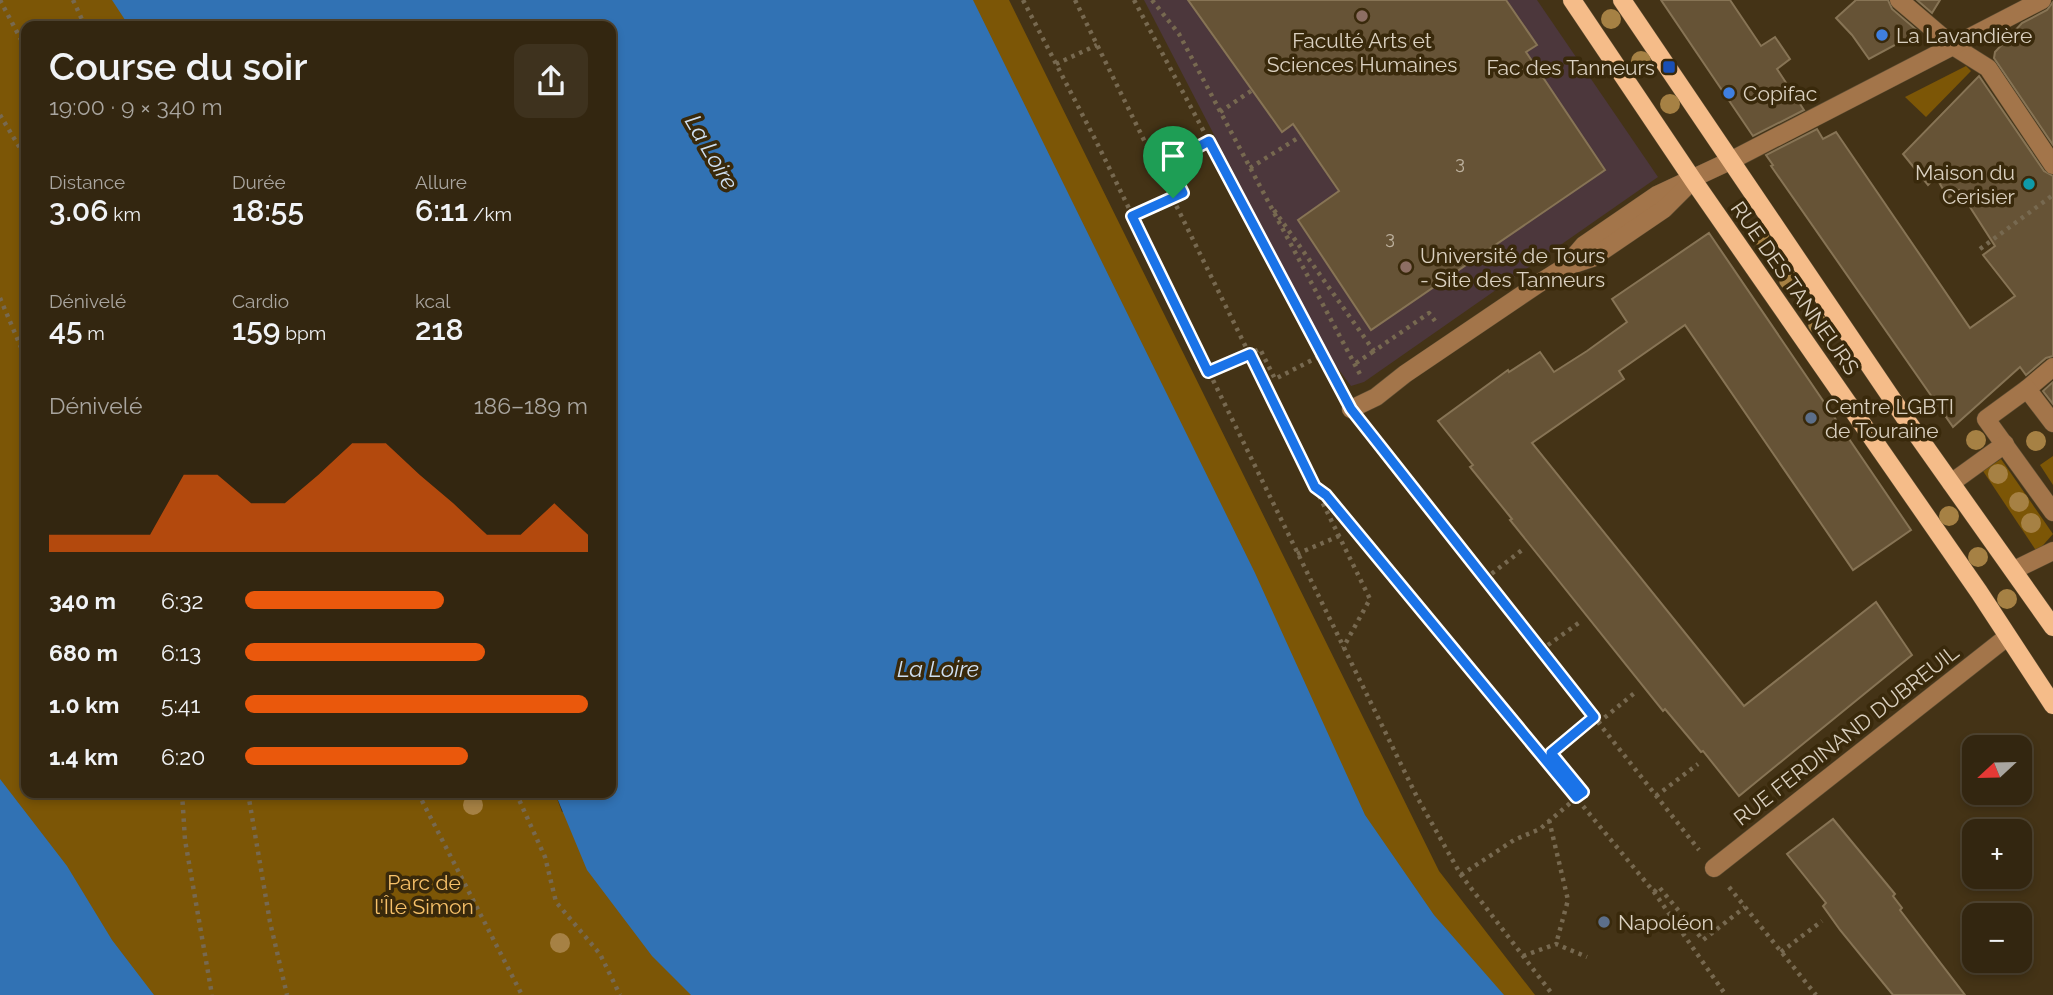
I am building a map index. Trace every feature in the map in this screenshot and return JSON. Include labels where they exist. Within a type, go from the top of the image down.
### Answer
[{"type":"main road","name":"RUE DES TANNEURS","points":[[1572,0],[1693,180],[1971,580],[2053,705]]},
{"type":"main road","name":"RUE DES TANNEURS","points":[[1622,0],[1905,418],[2053,627]]},
{"type":"street","points":[[1899,0],[1953,46],[1988,68],[2053,165]]},
{"type":"street","points":[[1351,409],[1376,397],[1415,367],[1564,267],[1592,258],[1664,209],[1693,180],[2042,0]]},
{"type":"street","points":[[2053,368],[1986,419],[2053,512]]},
{"type":"street","points":[[2027,389],[2053,423]]},
{"type":"street","points":[[1951,483],[2005,444]]},
{"type":"street","points":[[2014,569],[2053,551]]},
{"type":"street","name":"RUE FERDINAND DUBREUIL","points":[[1714,868],[2007,637]]},
{"type":"path","points":[[0,0],[21,40]]},
{"type":"path","points":[[73,0],[83,21]]},
{"type":"path","points":[[1023,0],[1417,797],[1461,875],[1553,995]]},
{"type":"path","points":[[1075,0],[1370,599],[1343,649]]},
{"type":"path","points":[[1134,0],[1351,409],[1816,995]]},
{"type":"path","points":[[1152,0],[1179,34],[1364,382],[1376,397]]},
{"type":"path","points":[[1056,64],[1097,45]]},
{"type":"path","points":[[1220,112],[1251,91]]},
{"type":"path","points":[[0,115],[21,150]]},
{"type":"path","points":[[1250,169],[1301,136]]},
{"type":"path","points":[[1132,216],[1183,193],[1168,163],[1209,141]]},
{"type":"path","points":[[1264,195],[1374,351]]},
{"type":"path","points":[[1980,250],[2053,195]]},
{"type":"path","points":[[1312,285],[1323,277]]},
{"type":"path","points":[[0,298],[21,347]]},
{"type":"path","points":[[1356,363],[1429,313],[1434,321],[1443,315]]},
{"type":"path","points":[[1208,372],[1260,349],[1275,379],[1322,355]]},
{"type":"path","points":[[1315,487],[1326,495],[1654,892],[1725,994]]},
{"type":"path","points":[[1297,554],[1339,536]]},
{"type":"path","points":[[1485,579],[1521,550]]},
{"type":"path","points":[[1541,650],[1580,622]]},
{"type":"path","points":[[1598,723],[1637,691]]},
{"type":"path","points":[[1461,875],[1514,840],[1540,829],[1583,792],[1551,753],[1594,717]]},
{"type":"path","points":[[1656,796],[1698,764]]},
{"type":"path","points":[[182,798],[185,840],[212,995]]},
{"type":"path","points":[[249,798],[270,922],[287,995]]},
{"type":"path","points":[[421,798],[522,995]]},
{"type":"path","points":[[518,798],[545,857],[556,902],[600,954],[620,995]]},
{"type":"path","points":[[1549,820],[1568,900],[1556,944]]},
{"type":"path","points":[[1654,892],[1660,887],[1703,940],[1745,907]]},
{"type":"path","points":[[1781,952],[1822,921]]},
{"type":"path","points":[[1522,956],[1556,944],[1587,957]]},
{"type":"shaded area","name":"Université de Tours - Site des Tanneurs","points":[[1144,0],[1537,0],[1658,177],[1364,382],[1351,386],[1330,358]]},
{"type":"green space","name":"La Loire","points":[[0,0],[1009,0],[1439,871],[1535,995],[0,995]]},
{"type":"green space","points":[[1966,66],[1971,71],[1926,117],[1905,97]]},
{"type":"green space","points":[[2053,456],[2053,485],[2040,465]]},
{"type":"green space","points":[[2001,459],[2053,534],[2037,552],[1983,471]]},
{"type":"water","name":"La Loire","points":[[112,0],[973,0],[1255,573],[1365,815],[1434,915],[1504,995],[691,995],[652,956],[587,870],[557,798],[616,798],[616,21],[126,21]]},
{"type":"water","points":[[0,779],[67,866],[112,940],[154,995],[0,995]]},
{"type":"building","name":"Université de Tours - Site des Tanneurs","points":[[1188,0],[1506,0],[1537,45],[1526,52],[1605,170],[1371,330],[1298,220],[1339,191],[1293,124],[1282,132]]},
{"type":"building","points":[[1661,0],[1730,0],[1761,46],[1775,37],[1790,59],[1777,69],[1804,110],[1753,136]]},
{"type":"building","points":[[1856,0],[1888,0],[1892,9],[1919,32],[1869,59],[1836,18]]},
{"type":"building","points":[[1917,0],[1940,0],[1932,13]]},
{"type":"building","points":[[2053,2],[2053,145],[1994,58],[1995,52],[2022,23],[2047,10]]},
{"type":"building","points":[[1979,76],[2044,171],[2053,176],[2053,356],[2046,358],[2026,375],[2020,367],[1953,427],[1771,166],[1773,165],[1766,155],[1817,129],[1823,139],[1836,132],[1970,328],[2015,296],[1983,255],[1995,246],[1959,190],[1948,198],[1936,177],[1928,185],[1903,154]]},
{"type":"building","points":[[1709,233],[1911,530],[1853,570],[1685,325],[1619,371],[1624,379],[1532,443],[1744,706],[1876,602],[1912,655],[1739,796],[1703,751],[1701,752],[1665,709],[1663,711],[1510,520],[1512,519],[1470,467],[1473,465],[1438,421],[1508,370],[1509,372],[1540,352],[1554,372],[1587,351],[1627,322],[1612,299]]},
{"type":"building","points":[[2053,382],[2053,404],[2043,391]]},
{"type":"building","points":[[1833,819],[1895,894],[1893,896],[1902,908],[1900,910],[1965,995],[1893,995],[1840,930],[1823,906],[1826,903],[1787,854]]},
{"type":"place","name":"Faculté Arts et Sciences Humaines","points":[[1362,16]]},
{"type":"place","name":"La Lavandière","points":[[1882,35]]},
{"type":"place","name":"Fac des Tanneurs","points":[[1669,67]]},
{"type":"place","name":"Copifac","points":[[1729,93]]},
{"type":"place","name":"Maison du Cerisier","points":[[2029,184]]},
{"type":"place","name":"Université de Tours - Site des Tanneurs","points":[[1406,267]]},
{"type":"place","name":"Centre LGBTI de Touraine","points":[[1811,418]]},
{"type":"place","name":"Napoléon","points":[[1604,922]]},
{"type":"route","points":[[1209,141],[1351,409],[1594,717],[1551,753],[1583,792],[1576,797],[1326,495],[1315,487],[1250,354],[1208,372],[1132,216],[1173,198],[1183,193],[1168,163],[1209,141]]},
{"type":"park label","name":"Parc de l'Île Simon","points":[[424,894]]}]
